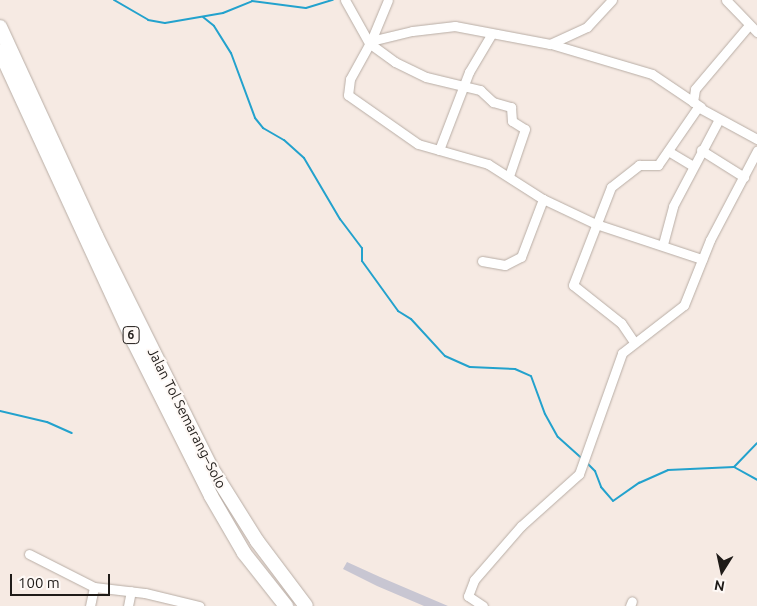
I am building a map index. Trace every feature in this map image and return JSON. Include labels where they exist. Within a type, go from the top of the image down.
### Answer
[{"type":"highway","name":"Jalan Tol Semarang–Solo","points":[[0,27],[96,236],[210,466],[257,541],[306,606]]},
{"type":"highway","name":"Jalan Tol Semarang–Solo","points":[[0,51],[134,342],[211,496],[244,553],[286,606]]},
{"type":"street","points":[[345,0],[370,42],[410,70],[480,90],[493,102],[511,107],[512,121],[525,128],[509,176]]},
{"type":"street","points":[[388,0],[370,42],[350,79],[348,95],[407,137],[439,150],[462,154],[509,176],[543,199],[596,224],[662,244],[702,259]]},
{"type":"street","points":[[550,44],[587,27],[612,0]]},
{"type":"street","points":[[726,0],[757,32]]},
{"type":"street","points":[[693,102],[695,89],[749,25]]},
{"type":"street","points":[[370,42],[412,31],[455,26],[491,35],[550,44],[652,74],[719,119],[757,139]]},
{"type":"street","points":[[439,150],[464,86],[491,35]]},
{"type":"street","points":[[634,342],[622,323],[574,286],[611,187],[640,165],[657,166],[698,107],[701,107]]},
{"type":"street","points":[[662,244],[673,206],[719,119]]},
{"type":"street","points":[[701,150],[744,177]]},
{"type":"street","points":[[668,151],[693,166]]},
{"type":"street","points":[[482,606],[467,602],[470,585],[521,526],[579,474],[614,371],[622,353],[684,305],[702,259],[757,151]]},
{"type":"street","points":[[482,261],[505,265],[522,257],[543,199]]},
{"type":"street","points":[[29,554],[94,587],[132,591],[199,606]]},
{"type":"street","points":[[90,606],[94,587]]},
{"type":"street","points":[[128,606],[132,591]]},
{"type":"building","points":[[347,562],[448,606],[424,606],[377,586],[343,569]]},
{"type":"waterway","points":[[114,0],[148,20],[165,23],[223,13],[252,1],[306,8],[333,0]]},
{"type":"waterway","points":[[203,17],[214,26],[231,53],[255,118],[263,128],[284,140],[304,158],[340,219],[362,248],[362,261],[398,311],[411,319],[445,356],[470,367],[515,369],[531,376],[545,414],[558,437],[580,457]]},
{"type":"waterway","points":[[0,411],[47,422],[72,433]]},
{"type":"waterway","points":[[586,462],[595,471],[601,487],[613,501],[639,483],[668,470],[734,467],[757,443]]},
{"type":"waterway","points":[[734,467],[757,480]]}]
